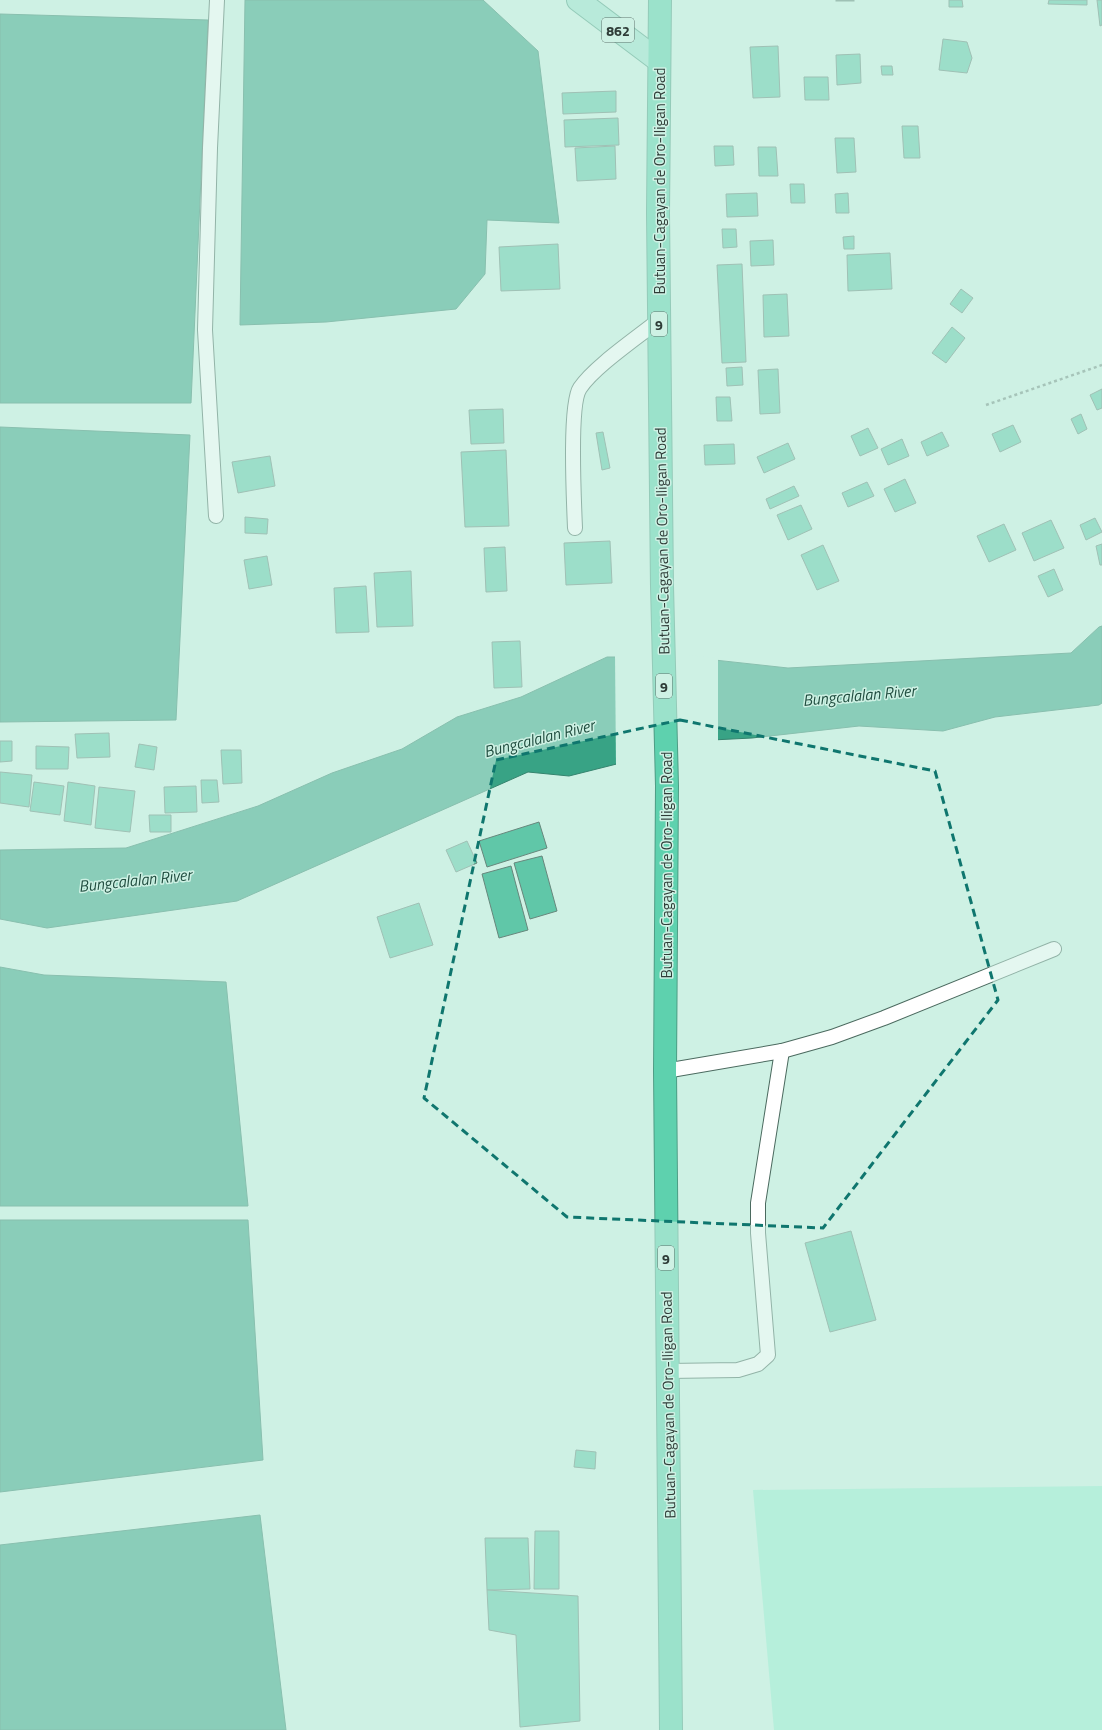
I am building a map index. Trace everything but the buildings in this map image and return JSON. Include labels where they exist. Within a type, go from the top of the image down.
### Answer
[{"type":"highway","name":"Butuan-Cagayan de Oro-Iligan Road","points":[[660,0],[659,320],[662,586],[667,786],[665,1071],[671,1730]]},
{"type":"main road","name":"862","points":[[578,0],[659,61]]},
{"type":"lane","points":[[216,516],[205,330],[210,148],[217,0]]},
{"type":"lane","points":[[575,528],[574,413],[579,389],[593,373],[659,320]]},
{"type":"lane","points":[[665,1071],[782,1051],[832,1037],[884,1018],[1054,949]]},
{"type":"lane","points":[[668,1371],[738,1370],[758,1364],[768,1355],[758,1233],[758,1202],[782,1051]]},
{"type":"path","points":[[986,405],[1102,365]]},
{"type":"highlighted area","points":[[680,720],[935,771],[998,1000],[823,1228],[567,1217],[424,1098],[496,760]]},
{"type":"shaded area","points":[[1102,1486],[1102,1730],[774,1730],[753,1490]]},
{"type":"water","points":[[245,0],[483,0],[538,51],[559,223],[487,220],[485,274],[456,309],[326,322],[240,325]]},
{"type":"water","points":[[0,14],[208,20],[191,403],[0,403]]},
{"type":"water","points":[[0,427],[190,435],[176,720],[0,722]]},
{"type":"water","name":"Bungcalalan River","points":[[1102,626],[1102,703],[1099,705],[995,717],[943,731],[859,726],[752,738],[712,740],[569,776],[528,772],[237,901],[47,928],[0,919],[0,850],[126,848],[258,806],[332,773],[402,749],[457,717],[521,697],[607,657],[687,657],[788,668],[1071,653],[1099,627]]},
{"type":"water","points":[[0,967],[44,975],[226,982],[248,1206],[0,1206]]},
{"type":"water","points":[[0,1220],[248,1220],[263,1460],[0,1492]]},
{"type":"water","points":[[260,1515],[286,1730],[0,1730],[0,1545]]},
{"type":"pier","points":[[615,655],[687,655],[718,658],[718,741],[616,766]]}]
